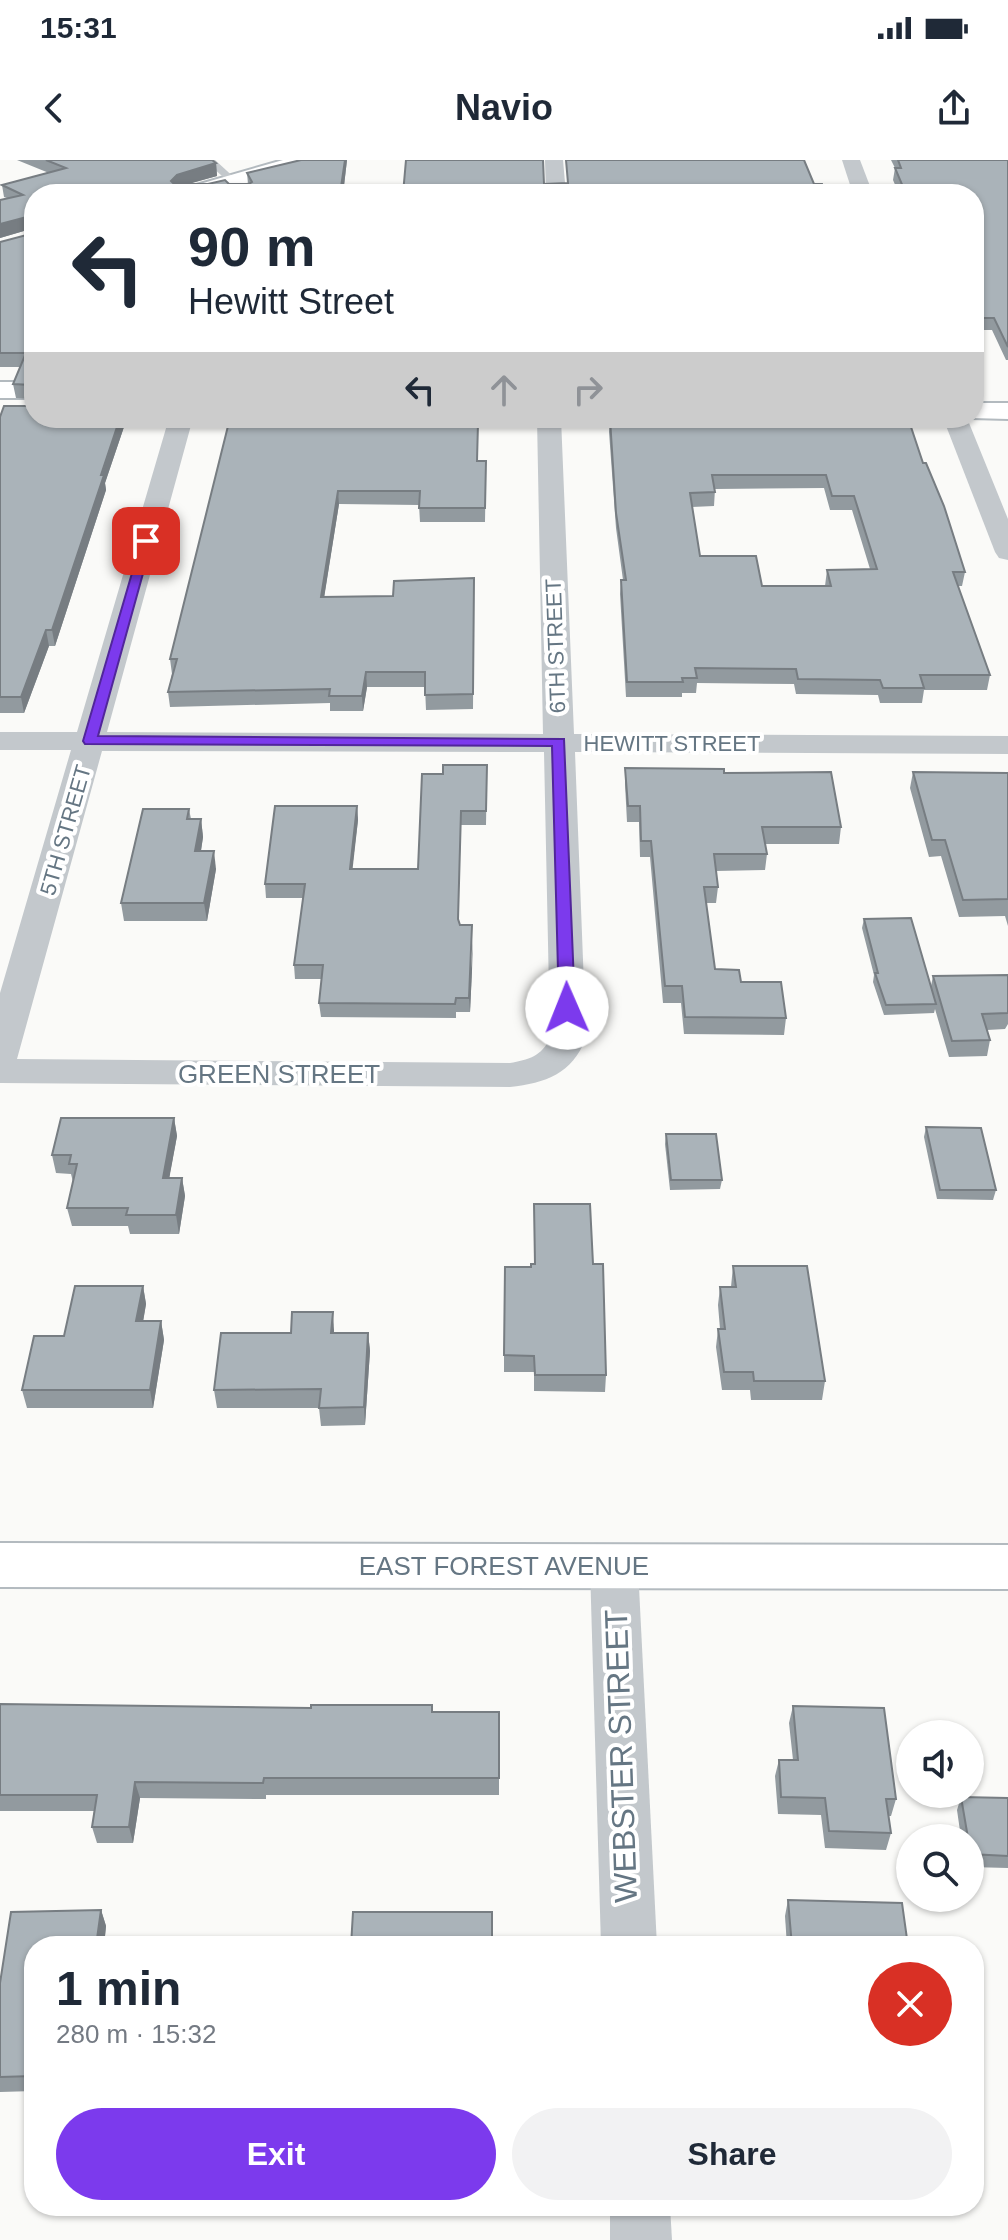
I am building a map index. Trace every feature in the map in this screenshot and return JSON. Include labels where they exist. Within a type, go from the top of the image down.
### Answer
[{"type":"street","points":[[244,184],[305,160]]},
{"type":"street","points":[[554,160],[555,184]]},
{"type":"street","points":[[851,160],[859,184]]},
{"type":"street","points":[[0,390],[24,390]]},
{"type":"street","points":[[984,392],[1008,392]]},
{"type":"street","points":[[0,409],[24,410]]},
{"type":"street","points":[[984,411],[1008,411]]},
{"type":"street","name":"5TH STREET","points":[[0,1056],[178,428]]},
{"type":"street","name":"6TH STREET","points":[[549,428],[568,1038],[564,1053],[555,1062]]},
{"type":"street","points":[[959,428],[1008,552]]},
{"type":"street","name":"HEWITT STREET","points":[[0,741],[1008,745]]},
{"type":"street","name":"GREEN STREET","points":[[0,1071],[510,1075],[529,1073],[555,1062]]},
{"type":"street","name":"EAST FOREST AVENUE","points":[[0,1565],[1008,1567]]},
{"type":"street","name":"WEBSTER STREET","points":[[614,1567],[629,1936]]},
{"type":"street","points":[[640,2216],[641,2240]]},
{"type":"lane","points":[[209,160],[233,184]]},
{"type":"building","points":[[46,160],[212,160],[216,163],[177,175],[171,181],[174,184],[24,184],[24,218],[0,224],[0,200],[23,195],[2,185],[66,168]]},
{"type":"building","points":[[301,160],[345,160],[341,184],[249,184],[252,182],[247,173]]},
{"type":"building","points":[[406,160],[543,160],[544,184],[404,184]]},
{"type":"building","points":[[566,160],[804,160],[814,184],[544,184],[568,183]]},
{"type":"building","points":[[898,160],[1008,160],[1008,347],[994,318],[984,318],[984,184],[902,184],[895,168],[901,168]]},
{"type":"building","points":[[225,180],[229,184],[208,184]]},
{"type":"building","points":[[24,236],[24,353],[0,353],[0,242]]},
{"type":"building","points":[[24,358],[24,385],[13,384]]},
{"type":"building","points":[[4,406],[24,406],[24,428],[117,428],[52,630],[46,630],[21,697],[0,697],[0,417]]},
{"type":"building","points":[[228,428],[478,428],[477,461],[486,461],[485,508],[419,508],[420,491],[338,491],[321,597],[393,596],[394,581],[474,578],[473,694],[425,695],[425,672],[366,672],[362,696],[329,696],[330,689],[168,692],[177,659],[170,659]]},
{"type":"building","points":[[611,428],[911,428],[923,463],[926,463],[944,506],[965,572],[953,572],[990,675],[920,675],[924,688],[883,688],[880,680],[798,679],[796,669],[695,668],[697,678],[682,678],[683,682],[627,682],[621,580],[626,580],[616,513]],"holes":[[[712,475],[826,475],[832,496],[854,496],[877,569],[827,570],[831,586],[762,586],[756,556],[700,556],[690,493],[715,492]]]},
{"type":"building","points":[[443,765],[487,765],[486,811],[461,811],[458,919],[460,925],[472,925],[469,998],[456,998],[455,1004],[319,1003],[323,965],[294,965],[305,884],[265,884],[275,806],[357,806],[350,869],[418,869],[422,774],[443,774]]},
{"type":"building","points":[[625,768],[724,769],[724,773],[831,772],[841,827],[762,827],[767,854],[714,854],[718,887],[704,887],[715,969],[739,970],[741,982],[781,982],[786,1018],[685,1017],[682,986],[665,986],[651,841],[641,841],[640,806],[628,806]]},
{"type":"building","points":[[913,772],[1008,773],[1008,899],[963,900],[945,840],[932,840]]},
{"type":"building","points":[[143,809],[189,809],[187,819],[201,819],[195,851],[214,851],[204,903],[121,903]]},
{"type":"building","points":[[911,918],[936,1004],[886,1005],[875,973],[878,973],[864,919]]},
{"type":"building","points":[[1008,975],[1008,1013],[982,1014],[990,1040],[952,1041],[933,976]]},
{"type":"building","points":[[61,1118],[174,1118],[163,1178],[182,1178],[176,1215],[126,1215],[128,1208],[67,1208],[77,1164],[69,1164],[71,1155],[52,1155]]},
{"type":"building","points":[[926,1127],[981,1128],[996,1190],[940,1190]]},
{"type":"building","points":[[666,1134],[716,1134],[722,1180],[671,1180]]},
{"type":"building","points":[[534,1204],[590,1204],[593,1264],[603,1264],[606,1375],[535,1375],[534,1356],[504,1355],[505,1267],[531,1267],[535,1264]]},
{"type":"building","points":[[733,1266],[807,1266],[825,1381],[754,1381],[753,1372],[724,1372],[718,1329],[725,1329],[720,1287],[736,1287]]},
{"type":"building","points":[[75,1286],[143,1286],[136,1321],[161,1321],[150,1390],[22,1390],[34,1336],[64,1336]]},
{"type":"building","points":[[292,1312],[333,1312],[331,1333],[368,1333],[364,1407],[319,1408],[321,1389],[214,1390],[221,1333],[291,1333]]},
{"type":"building","points":[[0,1704],[311,1708],[311,1705],[432,1705],[432,1712],[499,1712],[499,1778],[264,1778],[263,1783],[135,1782],[129,1827],[92,1827],[97,1795],[0,1795]]},
{"type":"building","points":[[793,1706],[884,1708],[896,1799],[886,1799],[891,1833],[829,1831],[825,1798],[781,1797],[779,1760],[798,1760]]},
{"type":"building","points":[[984,1797],[1008,1798],[1008,1856],[984,1855],[984,1824],[966,1824],[963,1808],[984,1808]]},
{"type":"building","points":[[788,1900],[896,1903],[896,1912],[903,1912],[907,1936],[791,1936]]},
{"type":"building","points":[[101,1910],[97,1936],[24,1936],[24,2076],[0,2077],[0,1983],[11,1912]]},
{"type":"building","points":[[353,1912],[492,1912],[492,1936],[352,1936]]},
{"type":"route","points":[[146,541],[90,741],[559,742],[567,1008]]}]
